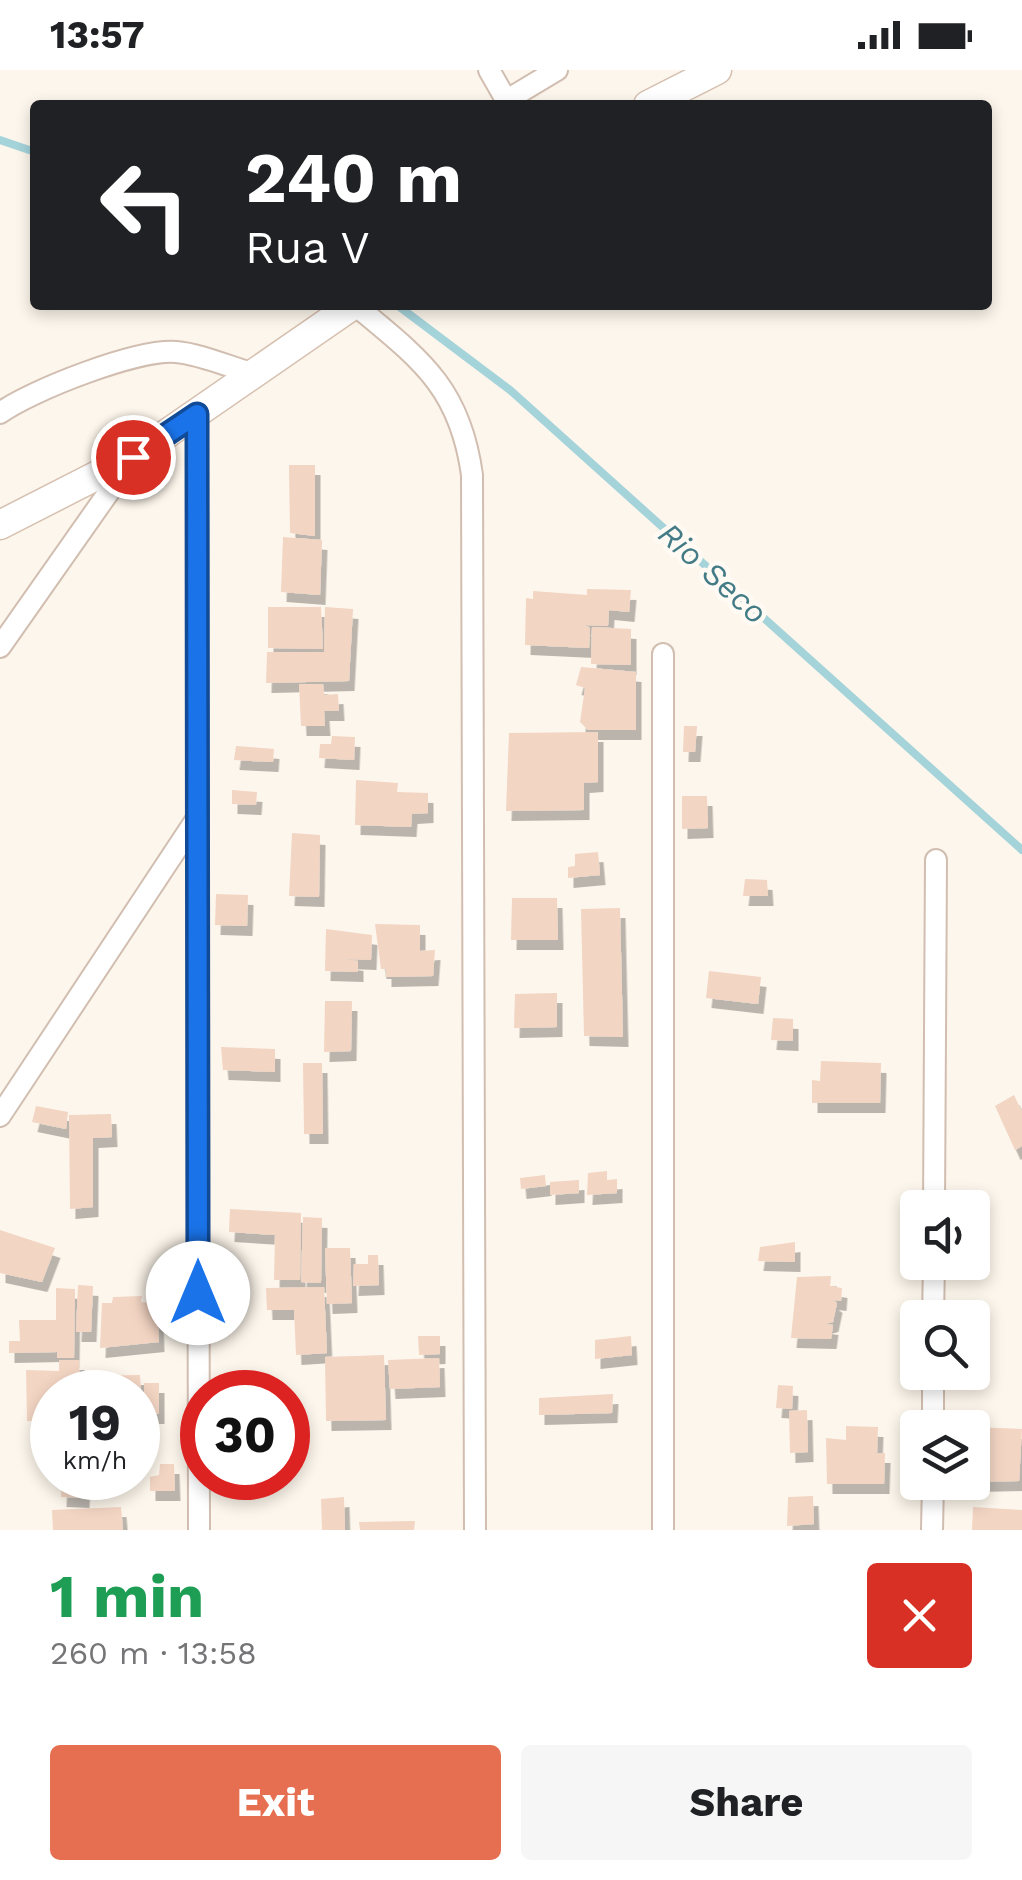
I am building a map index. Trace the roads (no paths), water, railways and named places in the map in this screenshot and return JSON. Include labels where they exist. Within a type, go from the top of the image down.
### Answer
[{"type":"street","points":[[489,70],[506,100]]},
{"type":"street","points":[[512,100],[557,70]]},
{"type":"street","points":[[658,100],[717,70]]},
{"type":"street","points":[[0,525],[133,457],[251,372],[346,310]]},
{"type":"street","points":[[360,310],[414,354],[447,393],[466,431],[472,475],[475,1530]]},
{"type":"street","points":[[0,414],[46,388],[146,355],[178,352],[251,372]]},
{"type":"street","points":[[197,414],[199,1530]]},
{"type":"street","points":[[0,647],[133,457]]},
{"type":"street","points":[[662,654],[663,1530]]},
{"type":"street","points":[[0,1116],[196,820]]},
{"type":"street","points":[[934,1190],[936,860]]},
{"type":"street","points":[[932,1500],[932,1530]]},
{"type":"waterway","name":"Rio Seco","points":[[0,140],[30,150]]},
{"type":"waterway","name":"Rio Seco","points":[[404,310],[510,390],[1022,850]]}]
